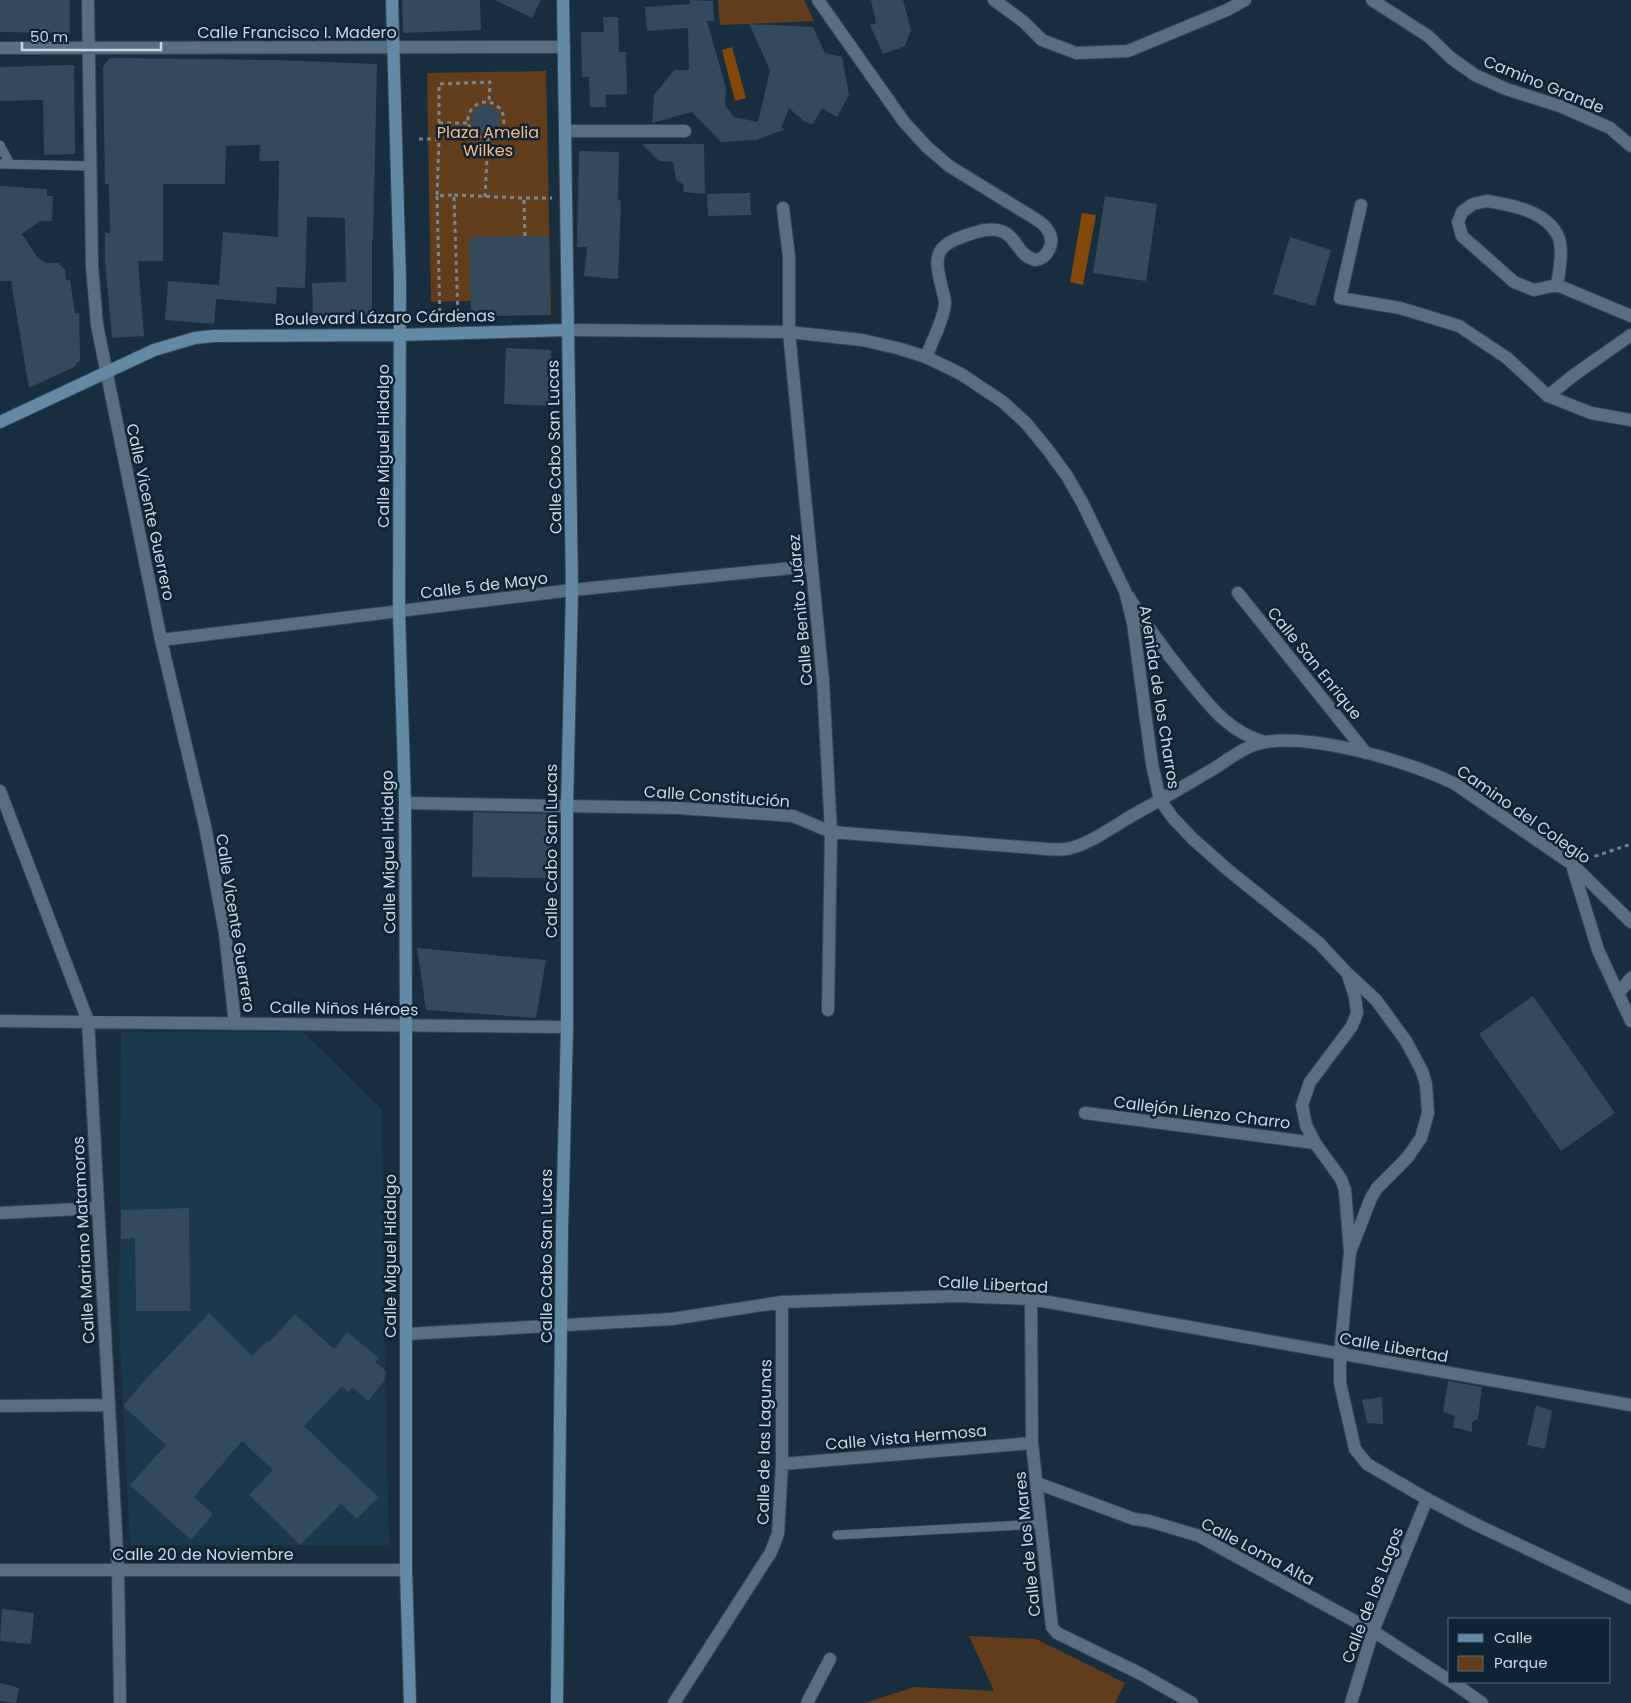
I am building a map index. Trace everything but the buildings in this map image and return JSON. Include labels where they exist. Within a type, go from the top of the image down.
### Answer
[{"type":"main road","name":"Calle Miguel Hidalgo","points":[[392,0],[399,215],[399,612],[404,803],[406,1025],[406,1570],[410,1703]]},
{"type":"main road","name":"Calle Cabo San Lucas","points":[[557,1703],[562,1231],[567,1027],[567,806],[572,590],[563,0]]},
{"type":"main road","name":"Boulevard Lázaro Cárdenas","points":[[0,422],[154,350],[195,338],[213,336],[399,335],[568,330]]},
{"type":"street","name":"Calle Vicente Guerrero","points":[[88,0],[92,266],[97,325],[161,640],[205,826],[225,933],[235,1024]]},
{"type":"street","points":[[818,0],[904,122],[926,147],[954,169],[1042,223],[1050,235],[1051,244],[1047,254],[1041,259],[1035,260],[1025,256],[1008,235],[1001,230],[975,232],[951,240],[944,245],[939,255],[937,267],[945,306],[926,357]]},
{"type":"street","points":[[994,0],[1024,22],[1042,40],[1076,53],[1128,51],[1227,10],[1245,0]]},
{"type":"street","name":"Camino Grande","points":[[1372,0],[1428,36],[1451,58],[1475,74],[1506,89],[1560,106],[1610,128],[1631,146]]},
{"type":"street","name":"Calle Francisco I. Madero","points":[[0,48],[393,49],[564,47]]},
{"type":"street","points":[[566,131],[685,131]]},
{"type":"street","points":[[1557,285],[1561,262],[1558,236],[1544,219],[1518,208],[1488,201],[1473,204],[1462,212],[1458,222],[1462,236],[1514,282],[1534,290],[1557,285],[1631,316]]},
{"type":"street","points":[[1361,205],[1340,298],[1400,308],[1459,326],[1507,358],[1548,396],[1591,413],[1631,420]]},
{"type":"street","name":"Calle Benito Juárez","points":[[783,208],[788,257],[789,332],[823,681],[832,832],[828,1010]]},
{"type":"street","name":"Boulevard Lázaro Cárdenas","points":[[568,330],[789,332]]},
{"type":"street","name":"Avenida de los Charros","points":[[789,332],[862,340],[897,348],[926,357],[961,374],[984,388],[1026,423],[1067,476],[1083,504],[1125,591],[1133,623],[1152,764],[1160,800],[1173,818],[1193,839],[1228,870],[1319,943],[1376,1000],[1406,1041],[1422,1071],[1426,1084],[1428,1113],[1421,1138],[1412,1151],[1370,1198],[1350,1252]]},
{"type":"street","points":[[1548,396],[1574,374],[1631,335]]},
{"type":"street","name":"Calle 5 de Mayo","points":[[161,640],[572,590],[812,566]]},
{"type":"street","points":[[1125,591],[1149,630],[1212,710],[1236,729],[1265,742]]},
{"type":"street","name":"Calle San Enrique","points":[[1238,593],[1366,753]]},
{"type":"street","name":"Camino del Colegio","points":[[1160,800],[1249,747],[1265,742],[1294,741],[1366,753],[1418,768],[1455,784],[1572,864],[1631,922]]},
{"type":"street","name":"Calle Mariano Matamoros","points":[[0,791],[88,1021],[118,1570],[120,1703]]},
{"type":"street","name":"Calle Constitución","points":[[404,803],[679,808],[793,816],[832,832],[1047,850],[1067,849],[1082,844],[1160,800]]},
{"type":"street","points":[[1572,864],[1598,950],[1631,1022]]},
{"type":"street","points":[[1315,1143],[1306,1125],[1302,1105],[1310,1082],[1352,1026],[1357,1013],[1355,997],[1347,973]]},
{"type":"street","points":[[1618,994],[1631,978]]},
{"type":"street","name":"Calle Niños Héroes","points":[[0,1020],[567,1027]]},
{"type":"street","name":"Callejón Lienzo Charro","points":[[1085,1113],[1315,1143]]},
{"type":"street","name":"Avenida de los Charros","points":[[1315,1143],[1341,1179],[1346,1190],[1350,1252],[1340,1354],[1340,1383],[1355,1449],[1368,1464],[1427,1500],[1631,1598]]},
{"type":"street","points":[[0,1213],[98,1208]]},
{"type":"street","name":"Calle Libertad","points":[[406,1334],[672,1319],[782,1302],[958,1296],[1030,1299],[1631,1405]]},
{"type":"street","name":"Calle de los Mares","points":[[1030,1299],[1032,1443],[1052,1627],[1057,1632],[1141,1674],[1192,1703]]},
{"type":"street","name":"Calle de las Lagunas","points":[[674,1703],[771,1552],[778,1534],[782,1464],[782,1302]]},
{"type":"street","points":[[0,1406],[109,1405]]},
{"type":"street","name":"Calle Vista Hermosa","points":[[782,1464],[1032,1443]]},
{"type":"street","name":"Calle Loma Alta","points":[[1037,1482],[1134,1519],[1149,1521],[1199,1536],[1373,1631],[1448,1679]]},
{"type":"street","name":"Calle de los Lagos","points":[[1351,1703],[1373,1631],[1427,1500]]},
{"type":"street","name":"Calle 20 de Noviembre","points":[[0,1570],[406,1570]]},
{"type":"street","points":[[807,1703],[830,1659]]},
{"type":"street","name":"Calle Loma Alta","points":[[1454,1683],[1482,1703]]},
{"type":"lane","points":[[0,145],[5,164],[91,166]]},
{"type":"lane","points":[[837,1535],[1041,1524]]},
{"type":"path","points":[[440,320],[437,196],[439,84],[490,82],[489,102]]},
{"type":"path","points":[[489,102],[500,108],[504,119],[500,131],[496,135],[488,138],[479,137],[474,134],[468,123],[469,111],[478,103],[489,102]]},
{"type":"path","points":[[439,123],[468,123]]},
{"type":"path","points":[[485,197],[488,138]]},
{"type":"path","points":[[419,139],[439,140]]},
{"type":"path","points":[[454,195],[458,320]]},
{"type":"path","points":[[437,196],[552,198]]},
{"type":"path","points":[[524,198],[525,236]]},
{"type":"path","points":[[1572,864],[1631,844]]},
{"type":"shaded area","points":[[732,47],[746,98],[735,101],[722,50]]},
{"type":"shaded area","points":[[1082,213],[1096,215],[1083,285],[1070,282]]},
{"type":"shaded area","points":[[121,1032],[303,1032],[382,1109],[389,1545],[130,1545],[119,1321]]},
{"type":"green space","points":[[718,0],[804,0],[814,21],[720,25]]},
{"type":"green space","name":"Plaza Amelia Wilkes","points":[[546,71],[551,315],[471,316],[471,301],[431,302],[427,73]]},
{"type":"green space","points":[[969,1636],[1036,1639],[1125,1683],[1115,1703],[865,1703],[914,1687],[994,1691]]}]
